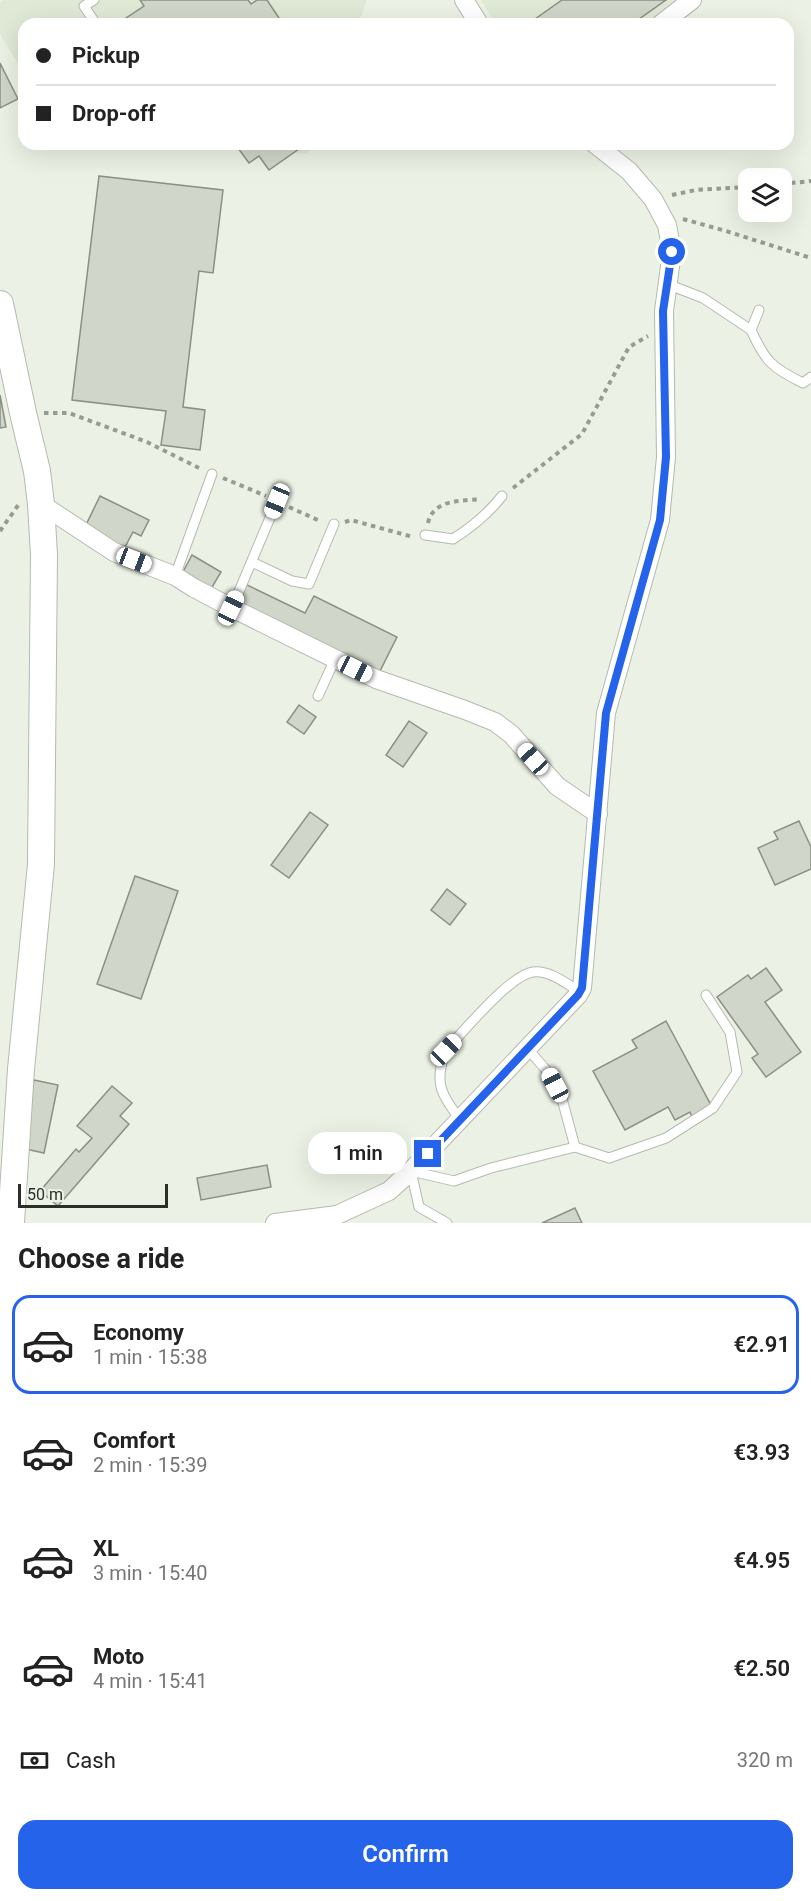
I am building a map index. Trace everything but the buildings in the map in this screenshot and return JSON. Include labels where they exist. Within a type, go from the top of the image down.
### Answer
[{"type":"street","points":[[464,0],[475,18]]},
{"type":"street","points":[[669,18],[692,0]]},
{"type":"street","points":[[275,1223],[337,1215],[346,1217],[389,1191],[411,1171],[580,992],[606,713],[660,520],[666,457],[663,326],[672,252],[670,234],[653,199],[629,171],[603,150]]},
{"type":"street","points":[[0,304],[38,471],[44,555],[41,864],[21,1069],[11,1223]]},
{"type":"street","points":[[41,504],[114,552],[175,576],[231,608],[376,679],[495,722],[511,734],[557,786],[597,814]]},
{"type":"lane","points":[[92,18],[84,6],[94,0]]},
{"type":"lane","points":[[667,284],[703,298],[751,330],[762,355],[783,374],[803,383],[811,377]]},
{"type":"lane","points":[[751,330],[759,310]]},
{"type":"lane","points":[[175,576],[212,474]]},
{"type":"lane","points":[[425,535],[453,539],[491,510],[502,496]]},
{"type":"lane","points":[[231,608],[277,501]]},
{"type":"lane","points":[[252,562],[292,580],[309,584],[334,524]]},
{"type":"lane","points":[[318,696],[335,659]]},
{"type":"lane","points":[[460,1119],[444,1099],[440,1084],[441,1062],[446,1050],[514,980],[534,972],[550,975],[580,992]]},
{"type":"lane","points":[[447,1223],[419,1207],[411,1171],[454,1181],[490,1168],[575,1148],[609,1158],[666,1138],[713,1108],[737,1072],[730,1032],[706,995]]},
{"type":"lane","points":[[527,1048],[547,1071],[562,1099],[575,1148]]},
{"type":"path","points":[[792,183],[811,181]]},
{"type":"path","points":[[653,199],[696,190],[738,188]]},
{"type":"path","points":[[664,219],[698,222],[811,258]]},
{"type":"path","points":[[23,413],[69,413],[147,442],[307,516],[334,524],[351,520],[417,538],[425,535],[429,516],[446,502],[502,496],[582,434],[629,347],[663,326]]},
{"type":"shaded area","points":[[3,0],[367,0],[360,18],[18,18],[18,63],[0,34],[0,2]]},
{"type":"shaded area","points":[[481,0],[680,0],[652,18],[492,18]]},
{"type":"shaded area","points":[[226,150],[310,150],[308,154]]},
{"type":"route","points":[[428,1154],[578,995],[582,988],[606,713],[660,520],[666,457],[663,311],[672,252]]}]
